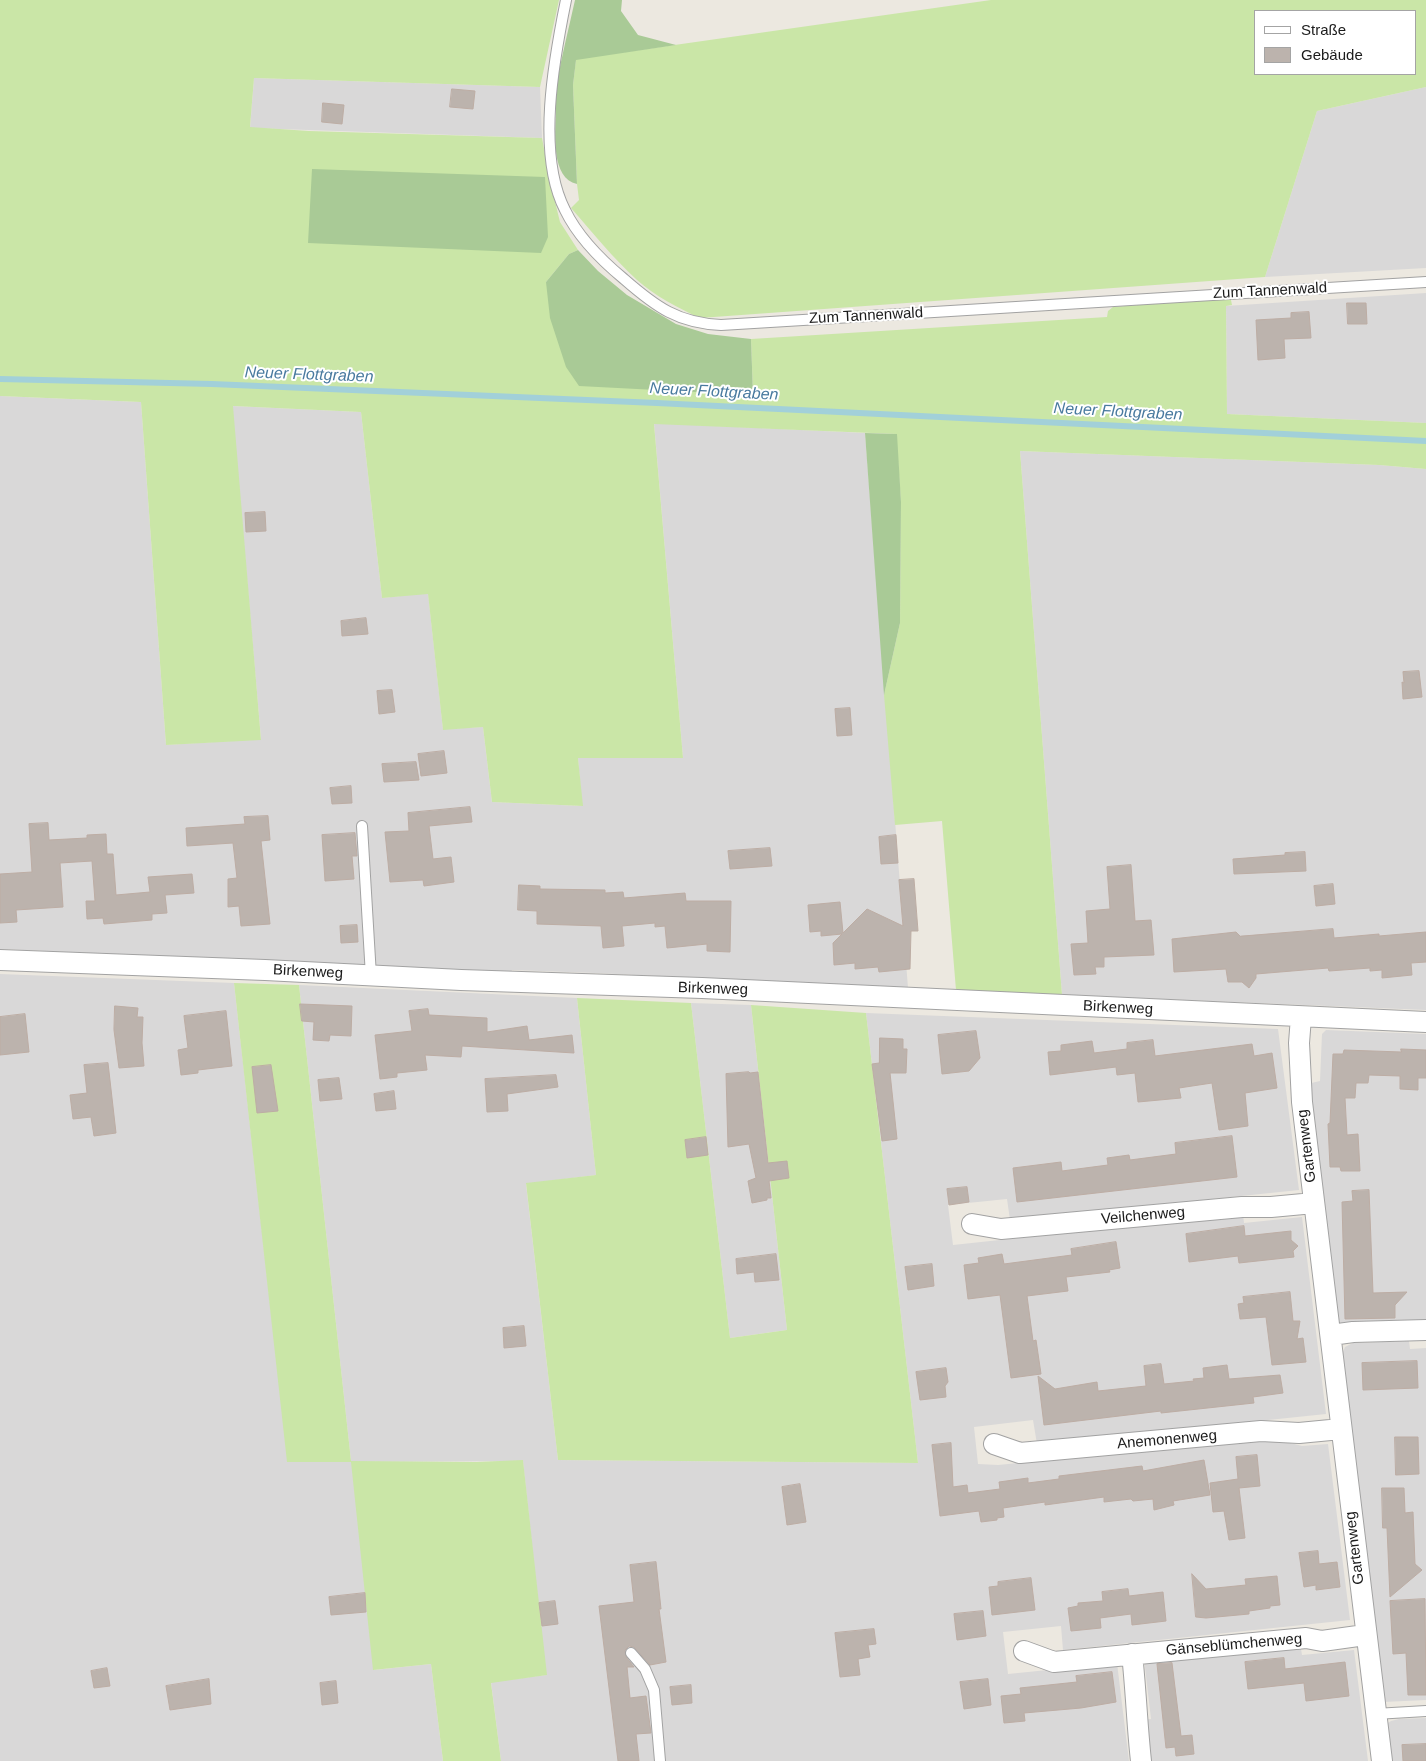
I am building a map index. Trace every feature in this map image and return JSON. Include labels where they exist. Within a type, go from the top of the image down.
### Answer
[{"type":"street","name":"Birkenweg","points":[[0,960],[712,989],[1426,1022]]},
{"type":"street","name":"Gartenweg","points":[[1301,1017],[1300,1088],[1331,1335],[1365,1636],[1382,1761]]},
{"type":"street","name":"Veilchenweg","points":[[972,1224],[1001,1229],[1242,1206],[1292,1206],[1314,1203]]},
{"type":"street","points":[[1331,1335],[1353,1332],[1426,1330]]},
{"type":"street","name":"Anemonenweg","points":[[994,1444],[1020,1454],[1261,1430],[1299,1434],[1341,1429]]},
{"type":"street","name":"Gänseblümchenweg","points":[[1024,1651],[1054,1662],[1306,1638],[1322,1641],[1365,1636]]},
{"type":"street","points":[[1132,1654],[1136,1690],[1136,1716],[1142,1761]]},
{"type":"lane","name":"Zum Tannenwald","points":[[566,0],[554,71],[549,122],[552,171],[564,210],[578,232],[600,257],[645,297],[666,311],[686,320],[702,324],[722,325],[1426,282]]},
{"type":"lane","points":[[362,826],[371,976]]},
{"type":"lane","points":[[631,1653],[645,1669],[654,1690],[660,1761]]},
{"type":"lane","points":[[1376,1714],[1426,1711]]},
{"type":"shaded area","points":[[254,78],[540,87],[542,138],[250,128]]},
{"type":"shaded area","points":[[1426,87],[1426,268],[1265,277],[1317,111]]},
{"type":"shaded area","points":[[1426,293],[1426,423],[1227,414],[1226,306]]},
{"type":"shaded area","points":[[0,396],[141,402],[166,745],[261,739],[232,406],[361,412],[382,598],[428,593],[443,729],[483,727],[492,802],[582,806],[578,758],[683,758],[654,423],[865,433],[908,988],[595,973],[512,970],[511,972],[0,949]]},
{"type":"shaded area","points":[[1020,451],[1379,465],[1426,469],[1426,1010],[1062,995]]},
{"type":"shaded area","points":[[0,974],[234,983],[288,1462],[351,1461],[299,985],[577,998],[596,1175],[526,1184],[558,1460],[918,1463],[866,1013],[1278,1029],[1299,1190],[1010,1220],[1007,1199],[948,1205],[953,1245],[1243,1214],[1244,1223],[1302,1217],[1326,1414],[1037,1444],[1033,1420],[974,1427],[978,1464],[998,1465],[1271,1438],[1302,1446],[1328,1444],[1350,1620],[1063,1650],[1061,1626],[1003,1632],[1008,1674],[1117,1663],[1129,1761],[501,1761],[491,1682],[546,1675],[523,1461],[352,1462],[374,1670],[431,1664],[443,1761],[0,1761]]},
{"type":"shaded area","points":[[691,1003],[751,1005],[787,1330],[730,1338]]},
{"type":"shaded area","points":[[1326,1030],[1426,1034],[1426,1322],[1337,1325],[1307,1084],[1320,1081],[1322,1034]]},
{"type":"shaded area","points":[[1409,1341],[1410,1349],[1426,1348],[1426,1700],[1383,1702],[1342,1354],[1345,1347],[1353,1343]]},
{"type":"shaded area","points":[[1300,1643],[1302,1655],[1354,1650],[1368,1761],[1147,1761],[1142,1720],[1151,1719],[1144,1659]]},
{"type":"shaded area","points":[[1426,1718],[1426,1761],[1390,1761],[1385,1725],[1399,1719]]},
{"type":"green space","points":[[0,0],[559,0],[540,87],[254,78],[250,127],[309,131],[542,138],[560,222],[578,250],[569,254],[546,282],[753,395],[751,339],[1107,317],[1108,311],[1113,307],[1224,298],[1231,300],[1232,305],[1226,306],[1227,414],[1426,423],[1426,469],[1379,465],[1020,451],[1062,995],[956,990],[942,821],[895,825],[884,695],[900,623],[901,502],[896,434],[654,424],[683,758],[578,758],[583,806],[492,802],[483,727],[443,730],[428,594],[382,598],[361,412],[233,406],[261,740],[166,745],[141,402],[0,396]]},
{"type":"green space","points":[[575,0],[622,0],[621,11],[638,35],[676,45],[576,60],[573,85],[577,184],[563,174],[556,154],[555,143],[556,86]]},
{"type":"green space","points":[[991,0],[1426,0],[1426,87],[1317,111],[1265,277],[700,318],[667,301],[637,280],[611,254],[571,208],[579,200],[573,85],[576,59]]},
{"type":"green space","points":[[312,169],[545,177],[548,237],[541,253],[308,243]]},
{"type":"green space","points":[[578,250],[598,271],[627,295],[676,324],[708,334],[751,339],[753,395],[579,386],[566,367],[550,318],[546,282],[569,254]]},
{"type":"green space","points":[[865,433],[897,434],[901,502],[900,623],[884,695]]},
{"type":"green space","points":[[234,983],[299,985],[351,1461],[476,1462],[523,1460],[547,1675],[491,1683],[501,1761],[443,1761],[431,1664],[373,1670],[351,1462],[287,1462]]},
{"type":"green space","points":[[577,998],[691,1003],[730,1338],[787,1330],[751,1005],[866,1013],[918,1463],[558,1460],[526,1183],[596,1175]]},
{"type":"building","points":[[452,89],[475,91],[473,109],[450,107]]},
{"type":"building","points":[[323,103],[344,105],[342,124],[322,122]]},
{"type":"building","points":[[1347,303],[1366,303],[1367,324],[1348,324]]},
{"type":"building","points":[[1309,312],[1311,338],[1284,339],[1285,358],[1258,360],[1256,320],[1291,318],[1291,313]]},
{"type":"building","points":[[265,512],[266,531],[246,532],[245,513]]},
{"type":"building","points":[[366,618],[368,634],[342,636],[341,621]]},
{"type":"building","points":[[1419,671],[1422,697],[1403,699],[1403,672]]},
{"type":"building","points":[[392,690],[395,712],[379,714],[377,691]]},
{"type":"building","points":[[850,708],[852,735],[837,736],[835,709]]},
{"type":"building","points":[[444,751],[447,773],[421,776],[418,754]]},
{"type":"building","points":[[416,762],[419,780],[384,782],[382,764]]},
{"type":"building","points":[[351,786],[352,803],[332,804],[330,788]]},
{"type":"building","points":[[470,807],[472,822],[429,826],[433,859],[451,857],[454,882],[424,886],[423,880],[390,882],[385,832],[409,831],[408,813]]},
{"type":"building","points":[[268,816],[270,840],[261,841],[270,924],[241,926],[239,906],[228,907],[228,879],[237,878],[233,843],[187,846],[186,828],[245,824],[244,817]]},
{"type":"building","points":[[48,823],[49,840],[87,838],[87,835],[106,834],[107,854],[113,854],[116,895],[150,892],[148,877],[192,874],[194,893],[165,895],[167,913],[152,914],[152,920],[104,924],[103,918],[87,919],[86,901],[95,901],[92,861],[60,863],[63,907],[16,910],[17,922],[0,923],[0,874],[32,872],[29,824]]},
{"type":"building","points":[[355,833],[357,856],[352,856],[354,879],[325,881],[322,835]]},
{"type":"building","points":[[896,835],[898,863],[881,864],[879,837]]},
{"type":"building","points":[[770,848],[772,866],[730,869],[728,851]]},
{"type":"building","points":[[1305,852],[1306,871],[1234,874],[1233,859]]},
{"type":"building","points":[[1131,865],[1135,921],[1151,920],[1154,955],[1104,957],[1104,967],[1095,967],[1096,974],[1074,975],[1071,944],[1088,943],[1086,911],[1110,909],[1107,867]]},
{"type":"building","points":[[914,879],[918,931],[911,931],[910,969],[879,972],[878,967],[855,969],[855,963],[834,965],[833,943],[842,934],[821,936],[821,931],[810,932],[808,905],[840,902],[843,933],[867,909],[903,926],[899,880]]},
{"type":"building","points":[[1333,884],[1335,904],[1316,906],[1314,886]]},
{"type":"building","points":[[519,885],[540,886],[540,889],[605,890],[605,893],[623,892],[624,898],[685,893],[686,901],[731,901],[730,952],[707,951],[707,944],[667,948],[665,926],[655,927],[655,923],[622,926],[624,946],[603,948],[601,926],[537,924],[537,911],[518,910]]},
{"type":"building","points":[[357,925],[358,942],[341,943],[340,926]]},
{"type":"building","points":[[1333,929],[1334,938],[1426,932],[1426,962],[1411,963],[1412,975],[1382,978],[1382,970],[1370,971],[1370,968],[1329,971],[1328,968],[1256,974],[1256,978],[1249,988],[1242,982],[1228,982],[1226,969],[1174,972],[1172,939],[1236,932],[1240,936]]},
{"type":"building","points":[[300,1004],[352,1006],[351,1036],[330,1035],[329,1041],[313,1040],[314,1022],[302,1021]]},
{"type":"building","points":[[115,1006],[138,1008],[137,1017],[143,1017],[142,1043],[144,1066],[119,1068],[114,1030]]},
{"type":"building","points":[[428,1009],[429,1015],[487,1018],[487,1032],[527,1026],[529,1040],[572,1035],[574,1053],[462,1046],[461,1057],[425,1055],[427,1070],[397,1073],[397,1077],[380,1079],[375,1035],[412,1031],[409,1011]]},
{"type":"building","points":[[226,1011],[232,1066],[198,1070],[198,1073],[181,1075],[178,1050],[188,1048],[184,1016]]},
{"type":"building","points":[[25,1014],[29,1052],[0,1055],[0,1017]]},
{"type":"building","points":[[976,1031],[980,1058],[969,1071],[942,1074],[938,1035]]},
{"type":"building","points":[[880,1038],[903,1039],[903,1049],[907,1049],[906,1073],[890,1073],[897,1139],[882,1141],[872,1064],[879,1063]]},
{"type":"building","points":[[1153,1040],[1155,1056],[1252,1044],[1254,1056],[1272,1053],[1277,1088],[1245,1093],[1248,1126],[1219,1130],[1212,1083],[1179,1088],[1181,1098],[1138,1102],[1135,1073],[1117,1075],[1116,1067],[1050,1075],[1048,1052],[1061,1051],[1061,1045],[1092,1041],[1094,1053],[1127,1049],[1127,1043]]},
{"type":"building","points":[[1401,1049],[1426,1050],[1426,1078],[1418,1078],[1418,1090],[1400,1089],[1400,1076],[1369,1075],[1368,1083],[1356,1083],[1355,1098],[1345,1098],[1347,1135],[1358,1134],[1360,1171],[1341,1171],[1340,1167],[1330,1167],[1328,1124],[1330,1123],[1333,1054],[1343,1054],[1344,1050],[1401,1052]]},
{"type":"building","points":[[108,1063],[116,1133],[94,1136],[91,1117],[73,1119],[70,1095],[87,1093],[84,1065]]},
{"type":"building","points":[[271,1065],[278,1111],[257,1113],[252,1067]]},
{"type":"building","points":[[758,1072],[768,1163],[787,1161],[789,1178],[769,1181],[771,1198],[752,1203],[748,1181],[756,1178],[749,1144],[728,1147],[726,1074]]},
{"type":"building","points":[[556,1075],[558,1087],[507,1094],[508,1111],[487,1112],[485,1079]]},
{"type":"building","points":[[339,1078],[342,1099],[320,1101],[318,1080]]},
{"type":"building","points":[[394,1091],[396,1109],[376,1111],[374,1094]]},
{"type":"building","points":[[1232,1136],[1237,1177],[1017,1202],[1013,1168],[1061,1162],[1062,1171],[1108,1165],[1107,1158],[1129,1155],[1130,1160],[1176,1154],[1175,1143]]},
{"type":"building","points":[[706,1137],[708,1155],[687,1158],[685,1140]]},
{"type":"building","points":[[967,1187],[969,1202],[949,1205],[947,1189]]},
{"type":"building","points":[[1369,1190],[1373,1293],[1407,1292],[1395,1305],[1395,1318],[1345,1319],[1342,1202],[1353,1201],[1352,1191]]},
{"type":"building","points":[[1244,1226],[1245,1236],[1291,1231],[1291,1240],[1298,1246],[1293,1251],[1294,1257],[1239,1263],[1238,1256],[1189,1262],[1186,1234]]},
{"type":"building","points":[[1116,1242],[1120,1268],[1109,1270],[1110,1272],[1066,1277],[1068,1291],[1027,1296],[1033,1341],[1036,1340],[1041,1374],[1011,1378],[1000,1295],[968,1299],[964,1265],[979,1263],[978,1258],[1002,1254],[1004,1264],[1072,1255],[1071,1249]]},
{"type":"building","points":[[776,1254],[779,1280],[755,1282],[754,1272],[737,1274],[736,1259]]},
{"type":"building","points":[[932,1264],[934,1286],[908,1290],[905,1267]]},
{"type":"building","points":[[1290,1292],[1293,1321],[1300,1321],[1297,1339],[1303,1338],[1306,1362],[1272,1365],[1266,1317],[1240,1319],[1238,1304],[1244,1303],[1243,1297]]},
{"type":"building","points":[[524,1326],[526,1346],[504,1348],[503,1328]]},
{"type":"building","points":[[1417,1361],[1418,1388],[1363,1390],[1362,1363]]},
{"type":"building","points":[[1161,1364],[1164,1384],[1204,1378],[1203,1368],[1227,1365],[1229,1379],[1280,1375],[1283,1393],[1253,1397],[1254,1403],[1161,1413],[1161,1411],[1044,1425],[1038,1376],[1055,1389],[1097,1382],[1098,1391],[1146,1386],[1144,1366]]},
{"type":"building","points":[[946,1368],[948,1382],[945,1386],[946,1397],[920,1400],[916,1372]]},
{"type":"building","points":[[1395,1437],[1418,1437],[1419,1474],[1396,1475]]},
{"type":"building","points":[[951,1443],[953,1487],[967,1485],[968,1493],[1000,1489],[999,1482],[1028,1478],[1028,1483],[1059,1479],[1059,1476],[1142,1466],[1143,1471],[1204,1460],[1210,1495],[1173,1501],[1174,1505],[1154,1510],[1153,1499],[1104,1502],[1104,1497],[1045,1505],[1045,1502],[1003,1508],[1004,1517],[981,1522],[979,1511],[940,1516],[932,1445]]},
{"type":"building","points":[[1257,1455],[1260,1486],[1239,1488],[1245,1538],[1229,1540],[1224,1511],[1213,1512],[1210,1483],[1238,1479],[1236,1457]]},
{"type":"building","points":[[800,1484],[806,1522],[787,1525],[782,1487]]},
{"type":"building","points":[[1382,1488],[1404,1488],[1405,1513],[1413,1512],[1415,1564],[1422,1570],[1390,1597],[1387,1528],[1383,1528]]},
{"type":"building","points":[[1318,1551],[1319,1564],[1337,1562],[1340,1587],[1316,1590],[1316,1585],[1304,1587],[1299,1553]]},
{"type":"building","points":[[656,1562],[661,1609],[659,1609],[666,1662],[650,1665],[634,1647],[629,1646],[625,1650],[626,1657],[634,1667],[627,1667],[630,1698],[646,1696],[651,1733],[636,1734],[639,1761],[618,1761],[599,1606],[634,1602],[630,1565]]},
{"type":"building","points":[[1192,1574],[1206,1589],[1246,1585],[1245,1579],[1277,1576],[1280,1605],[1249,1611],[1249,1614],[1206,1618],[1196,1617]]},
{"type":"building","points":[[1031,1578],[1035,1610],[992,1615],[989,1587],[998,1586],[998,1582]]},
{"type":"building","points":[[1128,1589],[1129,1596],[1163,1592],[1166,1621],[1132,1625],[1131,1614],[1100,1618],[1101,1628],[1071,1631],[1068,1608],[1078,1606],[1078,1603],[1103,1601],[1102,1592]]},
{"type":"building","points":[[365,1593],[366,1612],[331,1615],[329,1597]]},
{"type":"building","points":[[1425,1599],[1426,1695],[1408,1695],[1406,1653],[1393,1654],[1390,1601]]},
{"type":"building","points":[[555,1601],[558,1624],[542,1626],[539,1603]]},
{"type":"building","points":[[983,1611],[986,1636],[957,1640],[954,1614]]},
{"type":"building","points":[[874,1629],[876,1644],[868,1645],[870,1657],[858,1659],[860,1675],[840,1677],[835,1633]]},
{"type":"building","points":[[1284,1658],[1285,1669],[1345,1662],[1349,1696],[1306,1701],[1304,1683],[1248,1689],[1245,1662]]},
{"type":"building","points":[[1172,1663],[1181,1736],[1192,1735],[1194,1754],[1176,1756],[1175,1747],[1166,1748],[1157,1664]]},
{"type":"building","points":[[107,1668],[110,1686],[94,1688],[91,1671]]},
{"type":"building","points":[[1112,1672],[1116,1702],[1081,1708],[1024,1713],[1025,1721],[1004,1723],[1001,1696],[1021,1694],[1020,1688],[1077,1682],[1076,1676]]},
{"type":"building","points":[[209,1679],[211,1704],[170,1710],[166,1686]]},
{"type":"building","points":[[988,1679],[991,1705],[964,1709],[960,1682]]},
{"type":"building","points":[[336,1681],[338,1703],[322,1705],[320,1683]]},
{"type":"building","points":[[691,1685],[692,1703],[672,1705],[670,1687]]},
{"type":"building","points":[[1426,1744],[1426,1761],[1403,1761],[1402,1745]]},
{"type":"waterway","name":"Neuer Flottgraben","points":[[0,379],[212,384],[657,403],[1426,441]]}]
